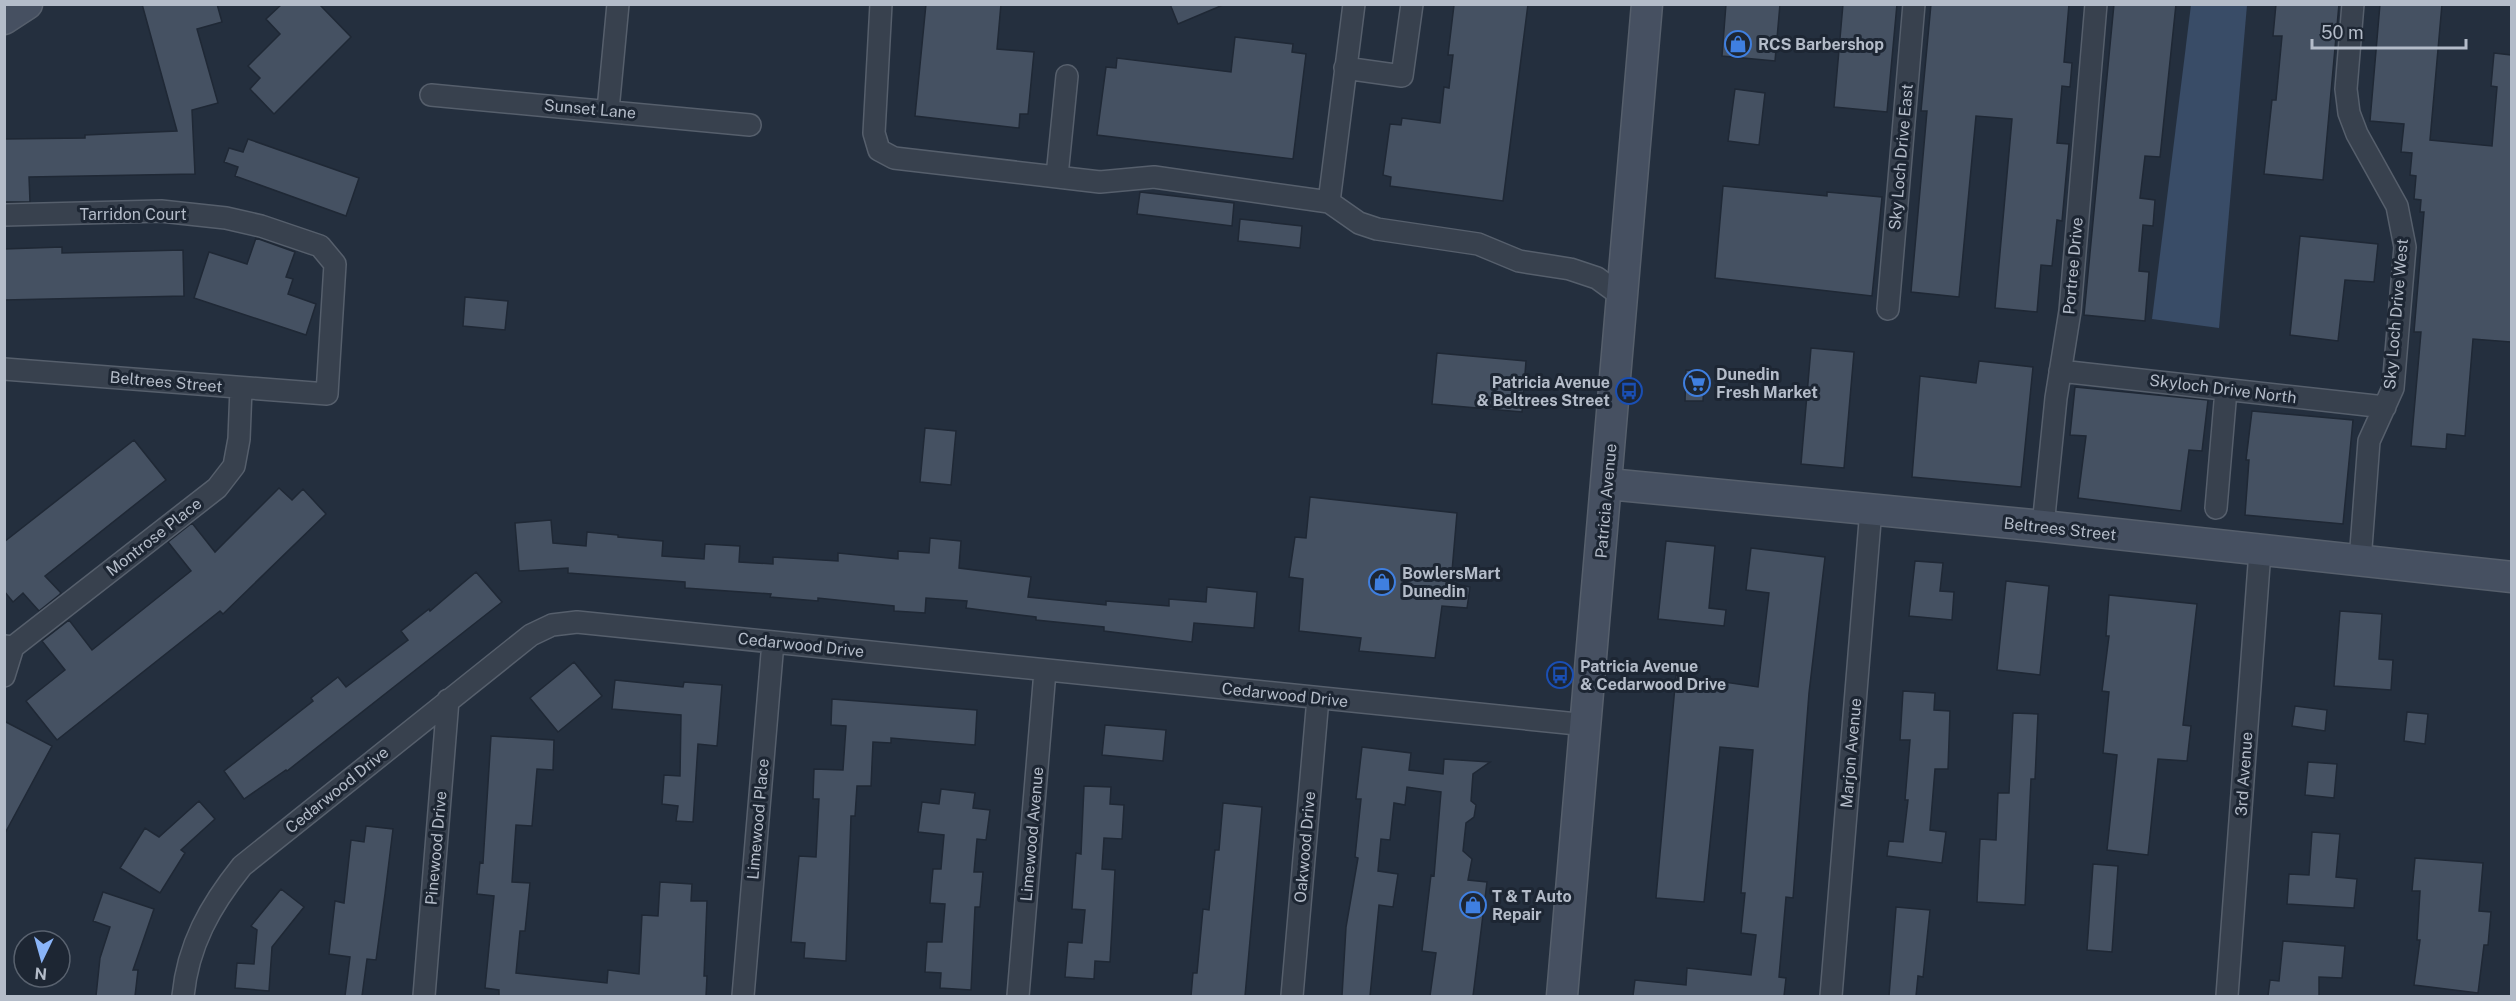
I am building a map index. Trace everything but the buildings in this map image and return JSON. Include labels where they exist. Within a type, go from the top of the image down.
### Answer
[{"type":"street","points":[[4,19],[27,4]]},
{"type":"street","points":[[608,110],[618,4]]},
{"type":"street","points":[[881,4],[874,133],[879,150],[894,158],[1100,182],[1154,177],[1329,202],[1359,223],[1377,230],[1478,244],[1519,261],[1570,269],[1596,278],[1623,297]]},
{"type":"street","points":[[1329,202],[1354,4]]},
{"type":"street","points":[[1345,68],[1402,76],[1412,4]]},
{"type":"street","name":"Patricia Avenue","points":[[1562,996],[1608,484],[1647,4]]},
{"type":"street","name":"Sky Loch Drive East","points":[[1888,309],[1914,4]]},
{"type":"street","name":"Portree Drive","points":[[2043,526],[2060,371],[2070,311],[2096,4]]},
{"type":"street","name":"Sky Loch Drive West","points":[[2353,4],[2346,89],[2349,113],[2357,135],[2397,206],[2404,247],[2392,388],[2369,441],[2360,561]]},
{"type":"street","points":[[1057,176],[1067,76]]},
{"type":"street","name":"Sunset Lane","points":[[431,95],[750,124]]},
{"type":"street","name":"Tarridon Court","points":[[4,215],[161,211],[261,226],[320,246],[335,264],[327,394]]},
{"type":"street","name":"Beltrees Street","points":[[4,369],[327,394]]},
{"type":"street","name":"Skyloch Drive North","points":[[2060,371],[2385,406]]},
{"type":"street","name":"Montrose Place","points":[[9,647],[217,488],[234,466],[239,439],[241,388]]},
{"type":"street","points":[[2216,508],[2226,390]]},
{"type":"street","name":"Beltrees Street","points":[[1608,484],[2043,526],[2511,577]]},
{"type":"street","name":"Marjon Avenue","points":[[1831,996],[1871,509]]},
{"type":"street","name":"3rd Avenue","points":[[2227,996],[2260,551]]},
{"type":"street","name":"Cedarwood Drive","points":[[183,996],[196,934],[218,897],[242,866],[531,635],[552,625],[577,621],[1045,671],[1587,725]]},
{"type":"street","name":"Limewood Place","points":[[742,996],[773,642]]},
{"type":"street","points":[[4,676],[9,647]]},
{"type":"street","name":"Limewood Avenue","points":[[1018,996],[1045,671]]},
{"type":"street","name":"Oakwood Drive","points":[[1292,996],[1318,698]]},
{"type":"street","name":"Pinewood Drive","points":[[424,996],[448,700]]},
{"type":"water","points":[[2191,5],[2247,5],[2219,328],[2152,319]]},
{"type":"place","name":"RCS Barbershop","points":[[1738,44]]},
{"type":"place","name":"Dunedin Fresh Market","points":[[1697,383]]},
{"type":"place","name":"Patricia Avenue & Beltrees Street","points":[[1629,391]]},
{"type":"place","name":"BowlersMart Dunedin","points":[[1382,582]]},
{"type":"place","name":"Patricia Avenue & Cedarwood Drive","points":[[1560,675]]},
{"type":"place","name":"T & T Auto Repair","points":[[1473,905]]}]
